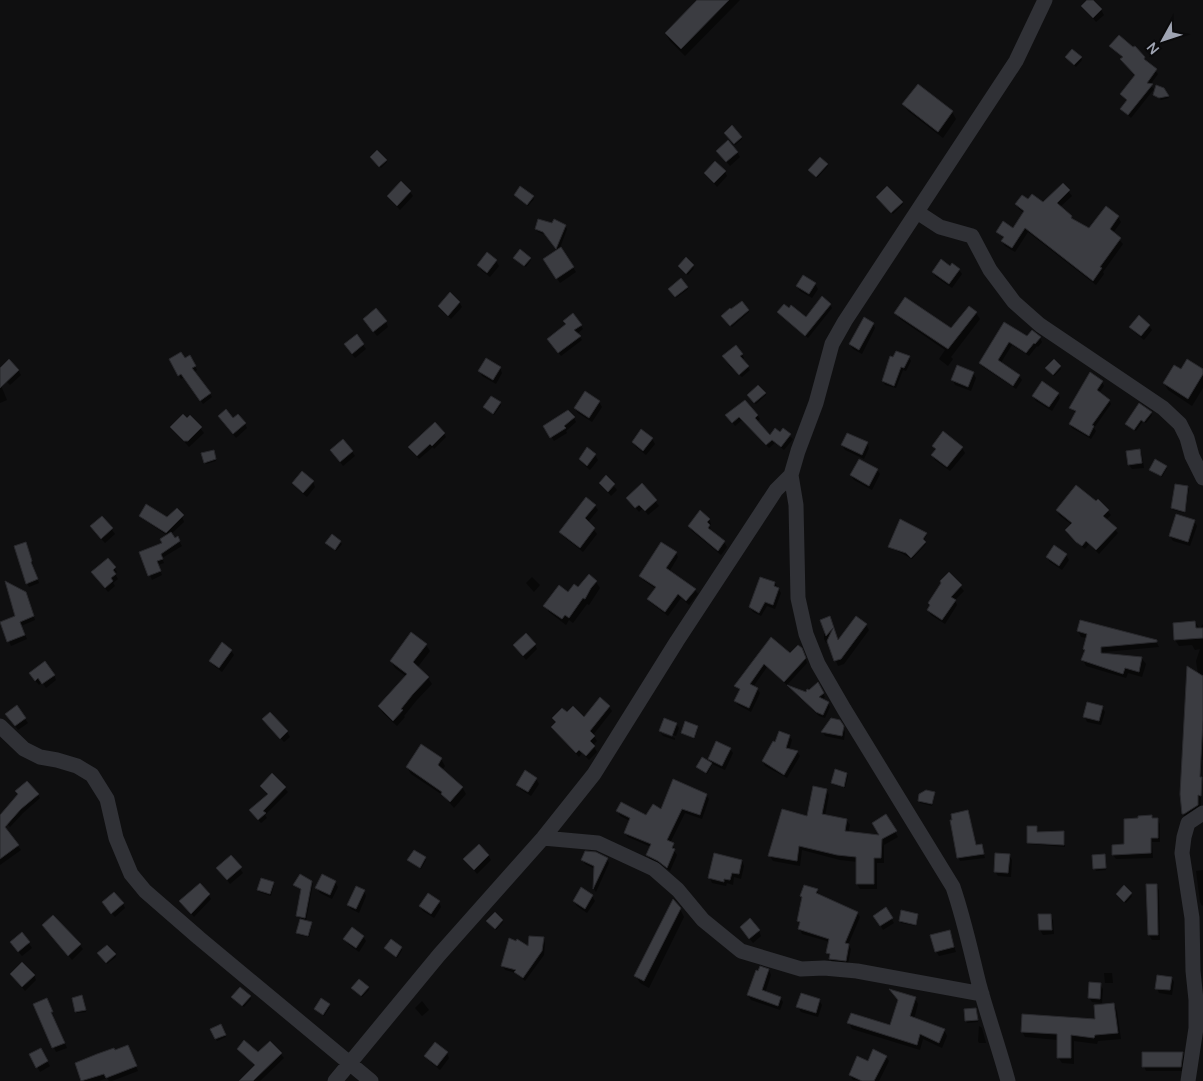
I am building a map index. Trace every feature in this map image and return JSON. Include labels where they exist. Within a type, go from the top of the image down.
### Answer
[{"type":"street","points":[[1008,1081],[966,936],[962,913],[953,887],[844,709],[818,664],[806,634],[798,598],[796,505],[791,475],[816,403],[832,344],[845,321],[1016,61],[1045,0]]},
{"type":"street","points":[[917,212],[940,228],[972,236],[990,270],[1014,302],[1040,325],[1164,408],[1180,424],[1188,438],[1192,456],[1203,478]]},
{"type":"street","points":[[335,1081],[440,955],[543,838],[594,774],[677,641],[776,490],[791,475]]},
{"type":"street","points":[[0,726],[24,749],[40,757],[77,766],[92,775],[106,799],[116,838],[132,874],[145,891],[371,1081]]},
{"type":"street","points":[[1188,1081],[1196,1028],[1196,1000],[1193,971],[1192,918],[1182,853],[1188,823],[1203,813]]},
{"type":"street","points":[[543,838],[598,843],[654,869],[678,890],[703,920],[741,950],[801,969],[824,968],[857,971],[982,994]]},
{"type":"building","points":[[697,0],[729,0],[681,49],[665,33]]},
{"type":"building","points":[[1087,0],[1093,0],[1102,9],[1093,18],[1081,6]]},
{"type":"building","points":[[1119,35],[1133,47],[1135,46],[1145,57],[1144,59],[1157,69],[1147,83],[1153,84],[1128,115],[1120,109],[1127,100],[1120,94],[1135,75],[1120,59],[1123,57],[1109,46]]},
{"type":"building","points":[[1072,49],[1082,57],[1074,65],[1065,57]]},
{"type":"building","points":[[918,84],[953,111],[938,132],[902,104]]},
{"type":"building","points":[[1156,85],[1164,88],[1169,96],[1159,98],[1153,95]]},
{"type":"building","points":[[732,125],[742,137],[734,144],[724,133]]},
{"type":"building","points":[[728,140],[738,152],[726,162],[716,151]]},
{"type":"building","points":[[377,150],[387,160],[379,167],[370,157]]},
{"type":"building","points":[[820,157],[828,164],[816,177],[808,170]]},
{"type":"building","points":[[715,161],[726,171],[714,183],[704,173]]},
{"type":"building","points":[[401,181],[411,191],[397,206],[387,196]]},
{"type":"building","points":[[1063,183],[1070,190],[1057,203],[1072,216],[1071,218],[1089,228],[1106,206],[1119,216],[1110,229],[1121,238],[1100,267],[1102,268],[1093,281],[1025,228],[1012,248],[1001,241],[1004,237],[996,232],[1003,221],[1013,228],[1024,211],[1015,204],[1022,195],[1028,199],[1032,194],[1043,202]]},
{"type":"building","points":[[520,186],[534,196],[527,205],[514,195]]},
{"type":"building","points":[[887,186],[903,202],[891,213],[876,197]]},
{"type":"building","points":[[538,219],[552,223],[554,219],[566,225],[556,249],[543,232],[535,229]]},
{"type":"building","points":[[561,247],[574,267],[556,279],[543,259]]},
{"type":"building","points":[[520,249],[531,258],[524,266],[513,258]]},
{"type":"building","points":[[487,252],[497,260],[487,273],[477,265]]},
{"type":"building","points":[[686,257],[694,265],[686,274],[678,266]]},
{"type":"building","points":[[941,259],[950,266],[952,263],[960,269],[949,284],[932,272]]},
{"type":"building","points":[[803,275],[816,283],[809,294],[796,286]]},
{"type":"building","points":[[681,278],[688,287],[675,297],[668,289]]},
{"type":"building","points":[[450,292],[460,302],[448,316],[438,306]]},
{"type":"building","points":[[822,296],[831,304],[805,336],[777,312],[784,304],[789,308],[791,305],[806,317]]},
{"type":"building","points":[[905,297],[951,328],[969,306],[977,312],[948,349],[894,313]]},
{"type":"building","points":[[742,301],[749,310],[730,326],[721,316]]},
{"type":"building","points":[[376,308],[387,321],[373,332],[363,319]]},
{"type":"building","points":[[573,313],[582,325],[574,330],[581,336],[558,353],[547,339],[566,324],[563,321]]},
{"type":"building","points":[[1139,315],[1150,325],[1141,336],[1129,327]]},
{"type":"building","points":[[864,317],[874,323],[859,350],[849,344]]},
{"type":"building","points":[[1004,322],[1027,336],[1032,330],[1041,337],[1026,353],[1009,342],[998,360],[1020,375],[1013,386],[979,363]]},
{"type":"building","points":[[357,334],[364,344],[352,354],[344,344]]},
{"type":"building","points":[[736,345],[743,354],[740,356],[749,366],[739,375],[722,356]]},
{"type":"building","points":[[896,351],[910,356],[904,368],[901,367],[894,386],[882,381],[890,356],[893,357]]},
{"type":"building","points":[[181,352],[185,358],[190,355],[196,366],[192,368],[211,393],[200,401],[181,374],[178,376],[169,359]]},
{"type":"building","points":[[486,358],[501,367],[493,380],[478,371]]},
{"type":"building","points":[[9,359],[19,370],[0,388],[0,368]]},
{"type":"building","points":[[1054,359],[1061,366],[1053,375],[1045,368]]},
{"type":"building","points":[[1187,359],[1203,369],[1203,374],[1188,399],[1163,383],[1174,365],[1181,369]]},
{"type":"building","points":[[957,365],[974,372],[968,387],[951,380]]},
{"type":"building","points":[[1090,372],[1103,381],[1097,390],[1110,400],[1092,425],[1094,426],[1089,436],[1069,424],[1076,411],[1069,408]]},
{"type":"building","points":[[1042,381],[1059,393],[1049,407],[1032,396]]},
{"type":"building","points":[[758,385],[766,393],[754,403],[747,395]]},
{"type":"building","points":[[585,391],[600,401],[589,418],[574,408]]},
{"type":"building","points":[[491,396],[501,402],[493,414],[483,407]]},
{"type":"building","points":[[745,400],[758,415],[755,418],[770,435],[775,428],[780,432],[783,428],[791,434],[781,447],[772,440],[766,445],[739,417],[732,423],[725,415]]},
{"type":"building","points":[[1139,403],[1152,412],[1144,422],[1141,420],[1134,430],[1125,424]]},
{"type":"building","points":[[226,409],[233,418],[238,414],[246,423],[233,434],[218,416]]},
{"type":"building","points":[[568,410],[575,417],[564,426],[566,428],[550,438],[543,426]]},
{"type":"building","points":[[183,414],[187,418],[190,415],[202,427],[188,441],[184,441],[170,427]]},
{"type":"building","points":[[435,422],[445,433],[432,446],[430,444],[417,456],[408,447]]},
{"type":"building","points":[[641,429],[653,438],[643,451],[632,442]]},
{"type":"building","points":[[943,431],[963,447],[947,467],[931,455],[936,449],[932,446]]},
{"type":"building","points":[[847,433],[868,442],[862,455],[841,445]]},
{"type":"building","points":[[343,439],[353,451],[340,462],[330,450]]},
{"type":"building","points":[[587,447],[596,454],[587,466],[579,459]]},
{"type":"building","points":[[1140,449],[1142,463],[1128,465],[1126,451]]},
{"type":"building","points":[[214,450],[216,459],[204,463],[201,453]]},
{"type":"building","points":[[859,459],[878,469],[869,486],[850,475]]},
{"type":"building","points":[[1155,459],[1167,466],[1161,476],[1149,470]]},
{"type":"building","points":[[302,471],[314,481],[303,493],[292,483]]},
{"type":"building","points":[[606,475],[615,484],[608,492],[599,483]]},
{"type":"building","points":[[642,483],[657,500],[645,511],[639,505],[635,508],[626,498]]},
{"type":"building","points":[[1175,484],[1188,486],[1185,512],[1171,508]]},
{"type":"building","points":[[1076,485],[1096,501],[1098,499],[1109,510],[1103,516],[1117,528],[1096,550],[1086,541],[1082,546],[1076,542],[1065,530],[1072,523],[1056,510]]},
{"type":"building","points":[[586,497],[596,505],[585,518],[595,528],[580,548],[559,532]]},
{"type":"building","points":[[146,504],[167,517],[177,508],[184,515],[166,533],[139,516]]},
{"type":"building","points":[[700,510],[710,519],[707,522],[710,525],[708,528],[725,541],[718,551],[688,526]]},
{"type":"building","points":[[1176,514],[1195,520],[1188,542],[1169,536]]},
{"type":"building","points":[[102,516],[113,528],[101,539],[90,526]]},
{"type":"building","points":[[900,519],[927,533],[923,539],[926,542],[911,558],[906,553],[888,547]]},
{"type":"building","points":[[171,532],[175,538],[178,536],[180,541],[161,554],[163,559],[157,561],[161,571],[148,576],[139,552],[162,543],[160,539]]},
{"type":"building","points":[[332,534],[341,541],[335,550],[325,543]]},
{"type":"building","points":[[26,542],[38,579],[26,584],[14,546]]},
{"type":"building","points":[[661,542],[677,552],[666,568],[696,589],[686,601],[678,594],[665,612],[647,599],[656,587],[639,576]]},
{"type":"building","points":[[1054,545],[1067,554],[1059,566],[1046,557]]},
{"type":"building","points":[[108,558],[116,567],[113,570],[116,574],[111,578],[113,581],[105,588],[91,572]]},
{"type":"building","points":[[949,572],[962,585],[951,597],[956,600],[942,620],[927,610],[930,605],[928,603],[941,583],[940,581]]},
{"type":"building","points":[[589,574],[597,581],[569,618],[565,615],[562,619],[543,606],[559,585],[568,592],[574,584],[578,587]]},
{"type":"building","points":[[760,577],[775,582],[774,586],[779,588],[773,605],[765,602],[759,613],[749,607]]},
{"type":"building","points":[[5,581],[26,592],[34,616],[20,622],[25,635],[7,642],[0,622],[15,616]]},
{"type":"building","points":[[830,616],[838,640],[856,616],[867,624],[841,659],[834,661],[827,641],[833,628],[826,636],[820,620]]},
{"type":"building","points":[[1080,620],[1157,640],[1157,642],[1101,647],[1101,653],[1142,657],[1139,672],[1125,668],[1123,674],[1081,660],[1085,650],[1083,649],[1087,634],[1077,631]]},
{"type":"building","points":[[1195,621],[1196,628],[1203,628],[1203,638],[1174,640],[1173,623]]},
{"type":"building","points":[[411,632],[427,644],[413,662],[429,677],[413,694],[393,721],[378,706],[407,674],[390,661]]},
{"type":"building","points":[[526,633],[536,644],[523,656],[513,645]]},
{"type":"building","points":[[771,637],[790,653],[798,645],[802,648],[806,658],[784,682],[764,664],[750,684],[758,688],[749,708],[734,701],[740,689],[734,686]]},
{"type":"building","points":[[222,642],[232,650],[219,668],[209,661]]},
{"type":"building","points":[[45,661],[55,675],[42,684],[38,678],[35,681],[29,673]]},
{"type":"building","points":[[1187,666],[1203,676],[1200,777],[1202,777],[1201,796],[1198,795],[1198,805],[1182,814],[1180,794]]},
{"type":"building","points":[[818,682],[824,693],[819,697],[829,702],[823,715],[816,712],[787,685],[806,692],[807,689],[809,690]]},
{"type":"building","points":[[600,697],[610,706],[590,731],[595,736],[590,741],[595,746],[586,756],[579,750],[576,753],[551,727],[556,722],[552,718],[562,708],[567,712],[573,706],[584,717]]},
{"type":"building","points":[[1087,702],[1103,706],[1099,721],[1083,717]]},
{"type":"building","points":[[17,705],[26,718],[15,726],[5,714]]},
{"type":"building","points":[[270,712],[288,731],[280,739],[262,719]]},
{"type":"building","points":[[664,718],[677,723],[672,736],[659,731]]},
{"type":"building","points":[[831,718],[840,720],[844,726],[842,736],[821,732]]},
{"type":"building","points":[[685,721],[698,726],[694,738],[681,733]]},
{"type":"building","points":[[779,731],[790,735],[786,748],[798,751],[784,775],[762,761],[773,741],[775,742]]},
{"type":"building","points":[[716,741],[731,748],[722,766],[708,759]]},
{"type":"building","points":[[421,744],[442,758],[438,765],[463,787],[450,802],[441,794],[442,792],[406,767]]},
{"type":"building","points":[[702,757],[712,763],[706,773],[696,767]]},
{"type":"building","points":[[835,769],[847,773],[844,787],[831,783]]},
{"type":"building","points":[[525,770],[537,778],[528,792],[516,785]]},
{"type":"building","points":[[272,773],[286,787],[263,811],[266,813],[258,820],[249,810],[268,794],[260,786]]},
{"type":"building","points":[[673,779],[707,794],[700,815],[682,809],[667,840],[674,843],[672,848],[675,849],[667,868],[646,855],[651,844],[624,833],[630,818],[616,811],[621,802],[646,815],[653,804],[661,809]]},
{"type":"building","points":[[27,781],[39,794],[21,809],[5,827],[19,845],[0,859],[0,815],[18,794],[15,791]]},
{"type":"building","points":[[813,786],[827,789],[822,814],[847,819],[845,831],[879,835],[872,823],[886,814],[897,831],[882,839],[881,858],[874,858],[874,884],[856,884],[856,857],[837,855],[799,846],[797,861],[768,856],[782,809],[807,816]]},
{"type":"building","points":[[926,790],[935,792],[932,804],[918,801],[919,794]]},
{"type":"building","points":[[968,810],[976,845],[982,844],[984,854],[957,858],[950,820],[952,820],[951,814]]},
{"type":"building","points":[[1152,815],[1152,818],[1158,818],[1158,838],[1151,838],[1151,853],[1112,855],[1112,845],[1124,844],[1124,819]]},
{"type":"building","points":[[1027,826],[1037,826],[1037,832],[1064,831],[1064,845],[1027,843]]},
{"type":"building","points":[[479,844],[489,855],[474,870],[463,859]]},
{"type":"building","points":[[414,850],[426,857],[420,868],[407,860]]},
{"type":"building","points":[[585,851],[596,852],[608,858],[593,889],[594,866],[581,860]]},
{"type":"building","points":[[714,853],[742,860],[739,874],[732,873],[730,880],[724,879],[724,882],[708,878]]},
{"type":"building","points":[[995,853],[1010,854],[1008,873],[994,872]]},
{"type":"building","points":[[1105,854],[1106,868],[1093,869],[1092,855]]},
{"type":"building","points":[[231,855],[242,867],[227,880],[216,868]]},
{"type":"building","points":[[300,874],[312,881],[305,918],[296,916],[301,889],[293,885]]},
{"type":"building","points":[[322,874],[336,881],[330,895],[315,888]]},
{"type":"building","points":[[261,878],[274,882],[270,894],[257,890]]},
{"type":"building","points":[[200,883],[210,894],[191,914],[179,901]]},
{"type":"building","points":[[1146,884],[1157,884],[1158,935],[1148,935]]},
{"type":"building","points":[[804,885],[818,889],[816,893],[858,912],[845,943],[849,944],[846,961],[829,959],[830,954],[826,953],[829,939],[798,929],[800,922],[797,921],[802,897],[800,896]]},
{"type":"building","points":[[1124,885],[1132,893],[1124,902],[1116,894]]},
{"type":"building","points":[[356,886],[365,890],[356,909],[347,905]]},
{"type":"building","points":[[581,887],[593,895],[585,909],[573,901]]},
{"type":"building","points":[[114,892],[124,903],[111,914],[102,902]]},
{"type":"building","points":[[428,893],[440,901],[431,914],[419,906]]},
{"type":"building","points":[[673,899],[681,908],[644,981],[634,976]]},
{"type":"building","points":[[886,907],[893,918],[880,926],[873,916]]},
{"type":"building","points":[[901,910],[918,914],[916,925],[899,921]]},
{"type":"building","points":[[495,912],[503,920],[495,929],[486,921]]},
{"type":"building","points":[[1038,914],[1051,914],[1052,930],[1039,930]]},
{"type":"building","points":[[53,915],[81,944],[68,956],[42,925]]},
{"type":"building","points":[[750,918],[760,930],[749,939],[740,927]]},
{"type":"building","points":[[300,919],[312,922],[308,936],[296,933]]},
{"type":"building","points":[[352,927],[364,936],[356,948],[343,939]]},
{"type":"building","points":[[950,930],[954,947],[935,952],[930,935]]},
{"type":"building","points":[[22,932],[30,942],[18,952],[10,942]]},
{"type":"building","points":[[529,936],[544,937],[542,951],[523,978],[514,972],[516,970],[501,966],[509,938],[516,941],[517,939],[528,946]]},
{"type":"building","points":[[391,939],[402,947],[396,957],[384,948]]},
{"type":"building","points":[[107,945],[116,954],[106,963],[97,953]]},
{"type":"building","points":[[22,962],[35,975],[22,987],[10,974]]},
{"type":"building","points":[[760,966],[769,969],[762,990],[781,997],[778,1006],[747,995],[756,970],[758,971]]},
{"type":"building","points":[[1157,975],[1172,977],[1170,990],[1155,989]]},
{"type":"building","points":[[359,979],[369,987],[361,996],[351,988]]},
{"type":"building","points":[[1089,982],[1101,983],[1100,999],[1088,998]]},
{"type":"building","points":[[240,987],[251,996],[242,1006],[231,997]]},
{"type":"building","points":[[889,989],[916,997],[910,1016],[945,1029],[939,1043],[920,1034],[917,1045],[847,1023],[851,1013],[890,1025],[898,1000]]},
{"type":"building","points":[[801,993],[820,999],[816,1013],[796,1007]]},
{"type":"building","points":[[82,995],[86,1010],[75,1012],[72,998]]},
{"type":"building","points":[[47,998],[65,1043],[52,1048],[33,1004]]},
{"type":"building","points":[[321,998],[330,1004],[323,1015],[314,1009]]},
{"type":"building","points":[[1114,1003],[1118,1033],[1095,1035],[1094,1038],[1071,1035],[1071,1058],[1057,1058],[1057,1034],[1021,1032],[1022,1014],[1095,1019],[1094,1005]]},
{"type":"building","points":[[976,1008],[978,1020],[965,1021],[964,1009]]},
{"type":"building","points":[[221,1024],[226,1035],[215,1039],[210,1029]]},
{"type":"building","points":[[244,1040],[258,1052],[270,1041],[282,1053],[253,1081],[239,1081],[255,1065],[237,1049]]},
{"type":"building","points":[[435,1042],[448,1052],[437,1066],[424,1056]]},
{"type":"building","points":[[128,1045],[137,1066],[106,1078],[104,1074],[81,1081],[75,1063],[114,1048],[115,1050]]},
{"type":"building","points":[[41,1048],[48,1061],[36,1068],[29,1054]]},
{"type":"building","points":[[873,1049],[887,1056],[874,1081],[862,1081],[849,1075],[857,1056],[868,1061]]},
{"type":"building","points":[[1142,1052],[1183,1052],[1181,1067],[1142,1067]]}]
